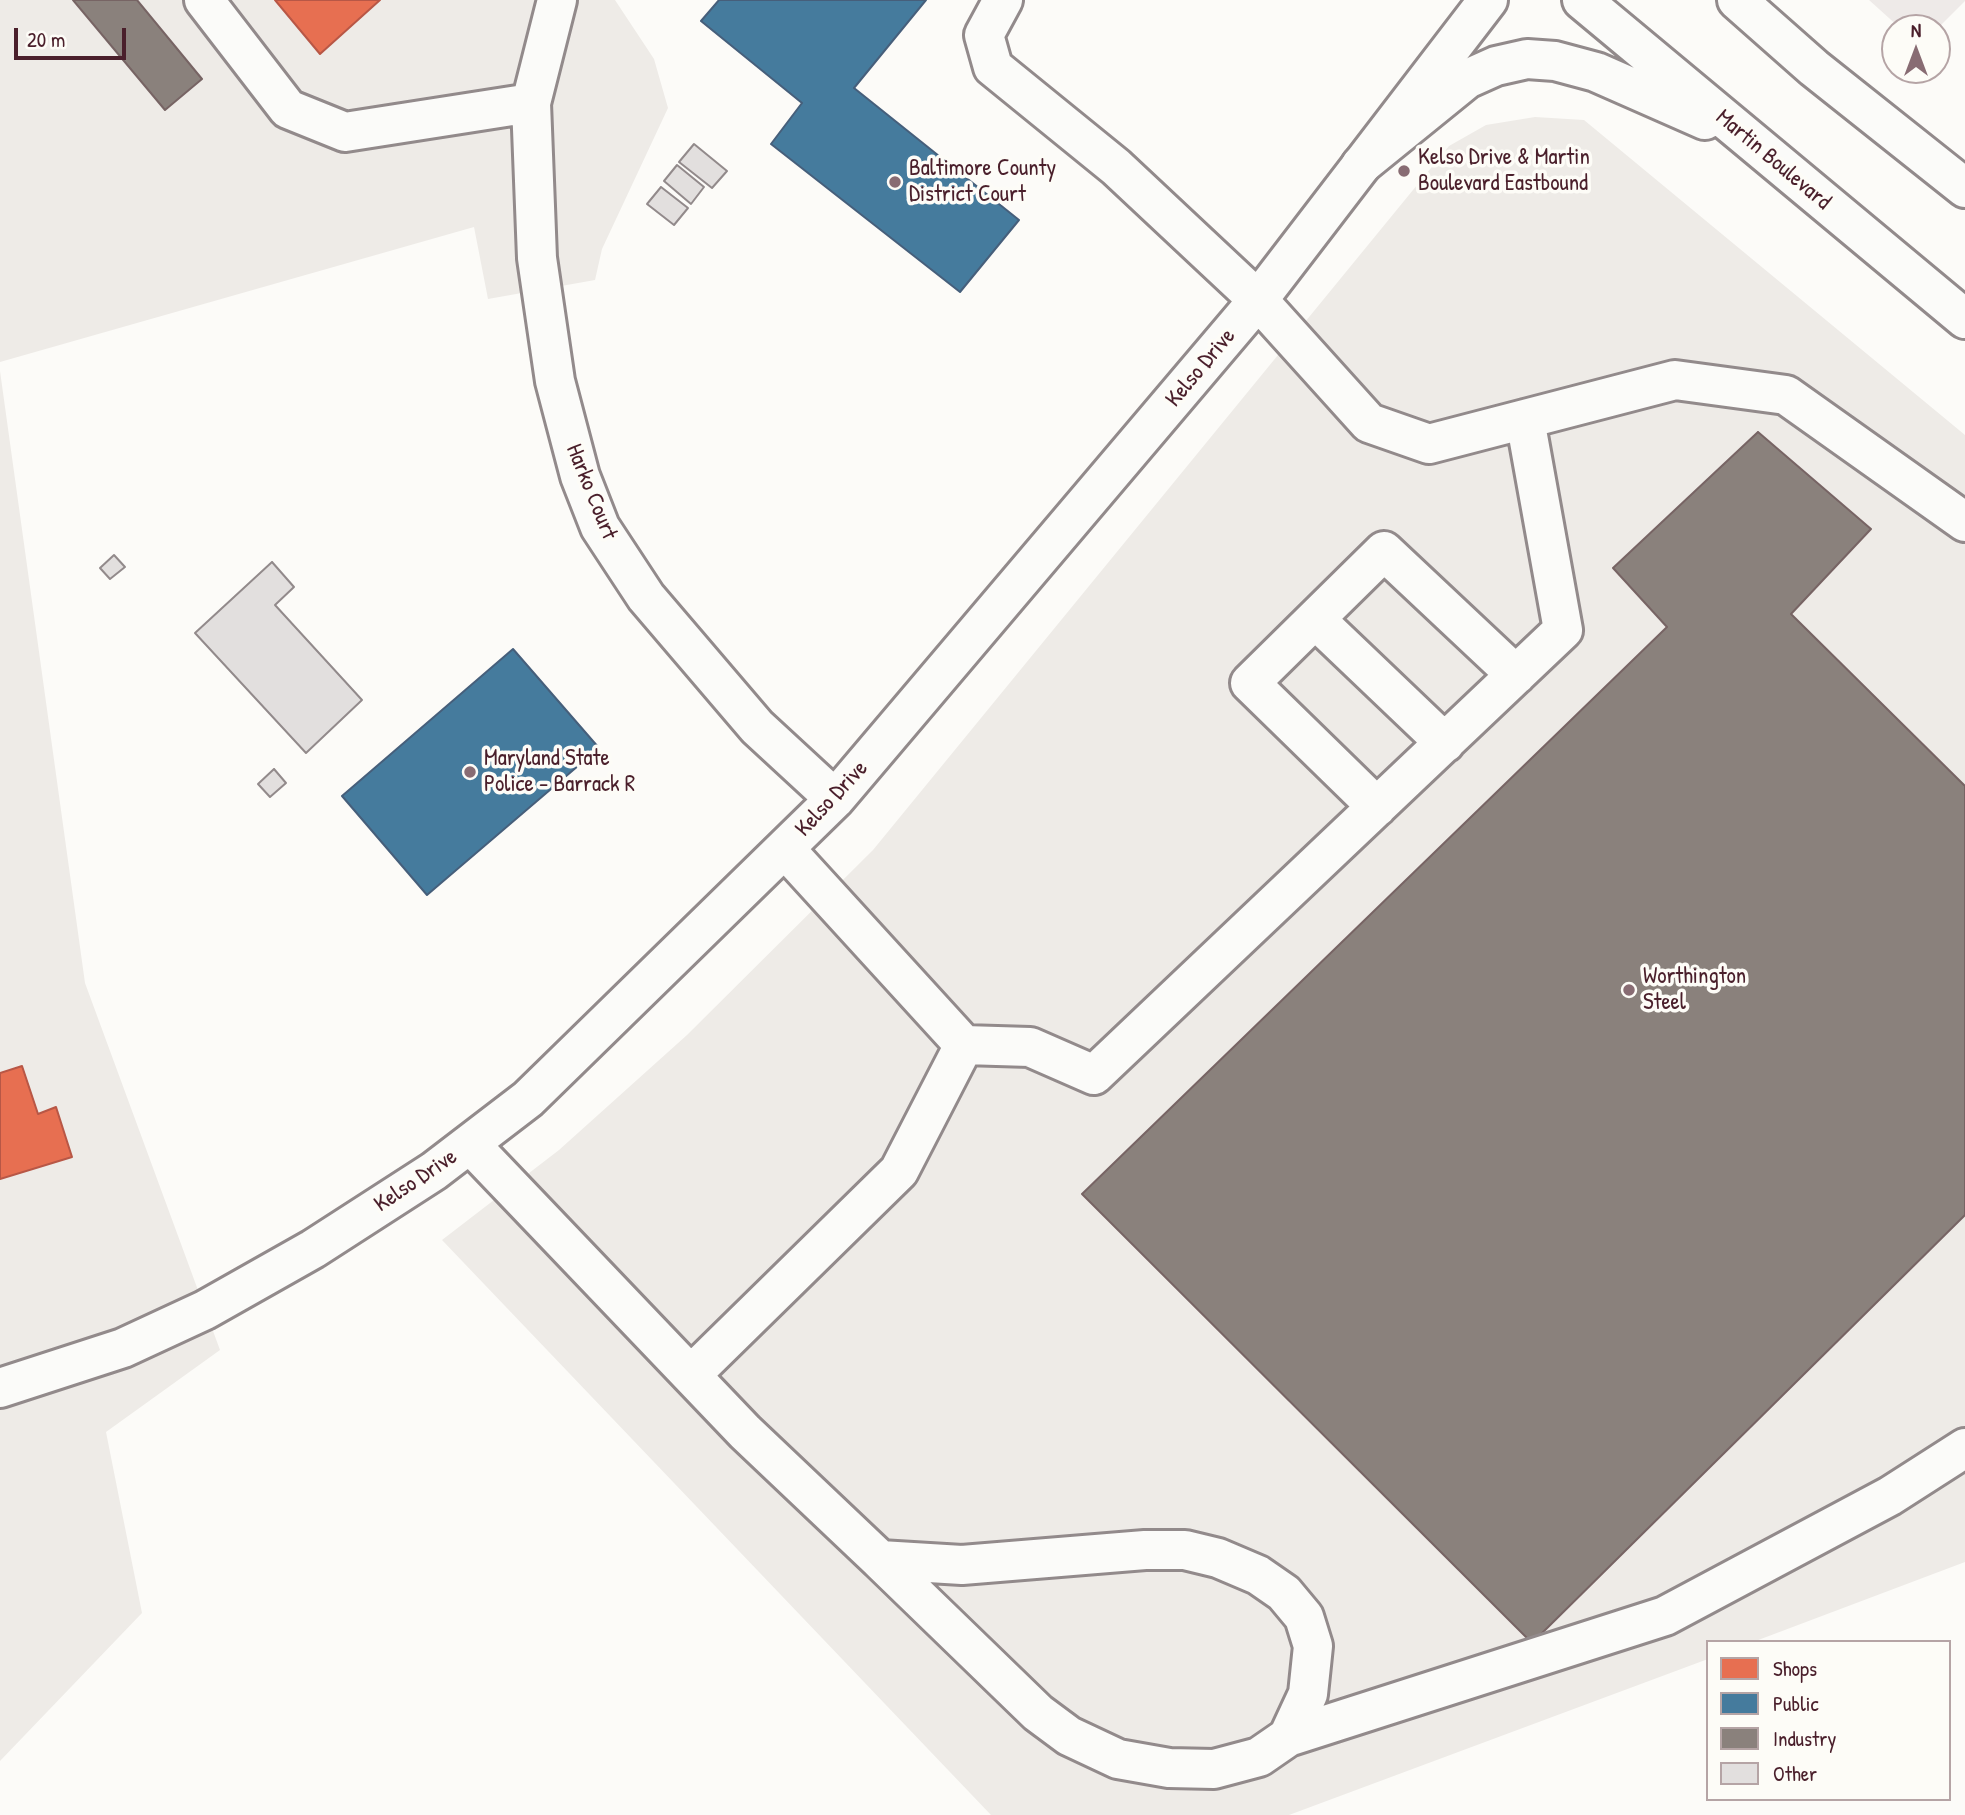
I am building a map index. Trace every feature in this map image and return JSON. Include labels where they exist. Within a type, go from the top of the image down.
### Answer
[{"type":"street","points":[[204,0],[288,109],[345,132],[531,103]]},
{"type":"street","name":"Harko Court","points":[[557,0],[531,103],[537,258],[555,381],[580,476],[600,527],[646,597],[702,666],[757,727],[835,799]]},
{"type":"street","points":[[1003,0],[984,34],[993,67],[1115,167],[1258,300],[1369,424],[1429,444],[1675,380],[1786,396],[1965,522]]},
{"type":"street","name":"Kelso Drive","points":[[0,1388],[123,1348],[205,1310],[313,1249],[434,1171],[528,1099],[835,799],[1258,300],[1488,0]]},
{"type":"street","name":"Martin Boulevard","points":[[1582,0],[1965,319]]},
{"type":"street","points":[[1737,0],[1814,68],[1965,188]]},
{"type":"street","points":[[1361,165],[1467,79],[1496,66],[1527,59],[1555,61],[1597,72],[1744,136]]},
{"type":"street","points":[[785,849],[964,1045],[1030,1047],[1094,1075],[1563,630],[1525,419]]},
{"type":"street","points":[[1377,807],[1250,682],[1384,551],[1516,675]]},
{"type":"street","points":[[1315,618],[1444,743]]},
{"type":"street","points":[[691,1375],[899,1171],[964,1045]]},
{"type":"street","points":[[470,1144],[691,1375],[1038,1713],[1069,1735],[1118,1759],[1169,1769],[1214,1769],[1259,1757],[1288,1737],[1665,1616],[1890,1496],[1965,1448]]},
{"type":"street","points":[[880,1560],[962,1565],[1145,1550],[1185,1550],[1218,1558],[1258,1575],[1284,1593],[1304,1617],[1313,1646],[1308,1694],[1288,1737]]},
{"type":"shaded area","points":[[0,0],[615,0],[654,59],[668,108],[602,249],[595,280],[488,299],[474,227],[0,362]]},
{"type":"shaded area","points":[[1869,0],[1965,0],[1951,15],[1884,14]]},
{"type":"shaded area","points":[[1535,117],[1584,120],[1965,435],[1965,1562],[1758,1640],[1706,1640],[1706,1660],[1289,1815],[991,1815],[442,1240],[559,1150],[687,1035],[873,850],[1449,146],[1486,125]]},
{"type":"shaded area","points":[[0,371],[85,983],[220,1350],[106,1432],[142,1613],[0,1761]]},
{"type":"building: Shops","points":[[275,0],[380,0],[320,54]]},
{"type":"building: Shops","points":[[22,1066],[38,1114],[56,1107],[72,1157],[0,1179],[0,1073]]},
{"type":"building: Public","name":"Baltimore County District Court","points":[[719,0],[926,0],[854,88],[1019,220],[960,292],[771,144],[802,103],[701,21]]},
{"type":"building: Public","name":"Maryland State Police - Barrack R","points":[[513,649],[599,748],[427,895],[342,796]]},
{"type":"building: Industry","points":[[73,0],[137,0],[202,79],[165,110]]},
{"type":"building: Industry","name":"Worthington Steel","points":[[1758,432],[1871,529],[1791,614],[1965,786],[1965,1215],[1532,1643],[1082,1194],[1667,627],[1613,568]]},
{"type":"building: Other","points":[[694,144],[727,171],[712,188],[679,162]]},
{"type":"building: Other","points":[[677,165],[704,187],[691,204],[664,181]]},
{"type":"building: Other","points":[[661,187],[688,208],[674,225],[647,204]]},
{"type":"building: Other","points":[[114,555],[125,567],[110,579],[100,568]]},
{"type":"building: Other","points":[[272,562],[294,587],[275,605],[362,700],[306,753],[195,633]]},
{"type":"building: Other","points":[[274,769],[286,783],[270,797],[258,784]]},
{"type":"place","name":"Kelso Drive & Martin Boulevard Eastbound","points":[[1404,171]]},
{"type":"place","name":"Baltimore County District Court","points":[[895,182]]},
{"type":"place","name":"Maryland State Police - Barrack R","points":[[470,772]]},
{"type":"place","name":"Worthington Steel","points":[[1629,990]]}]
